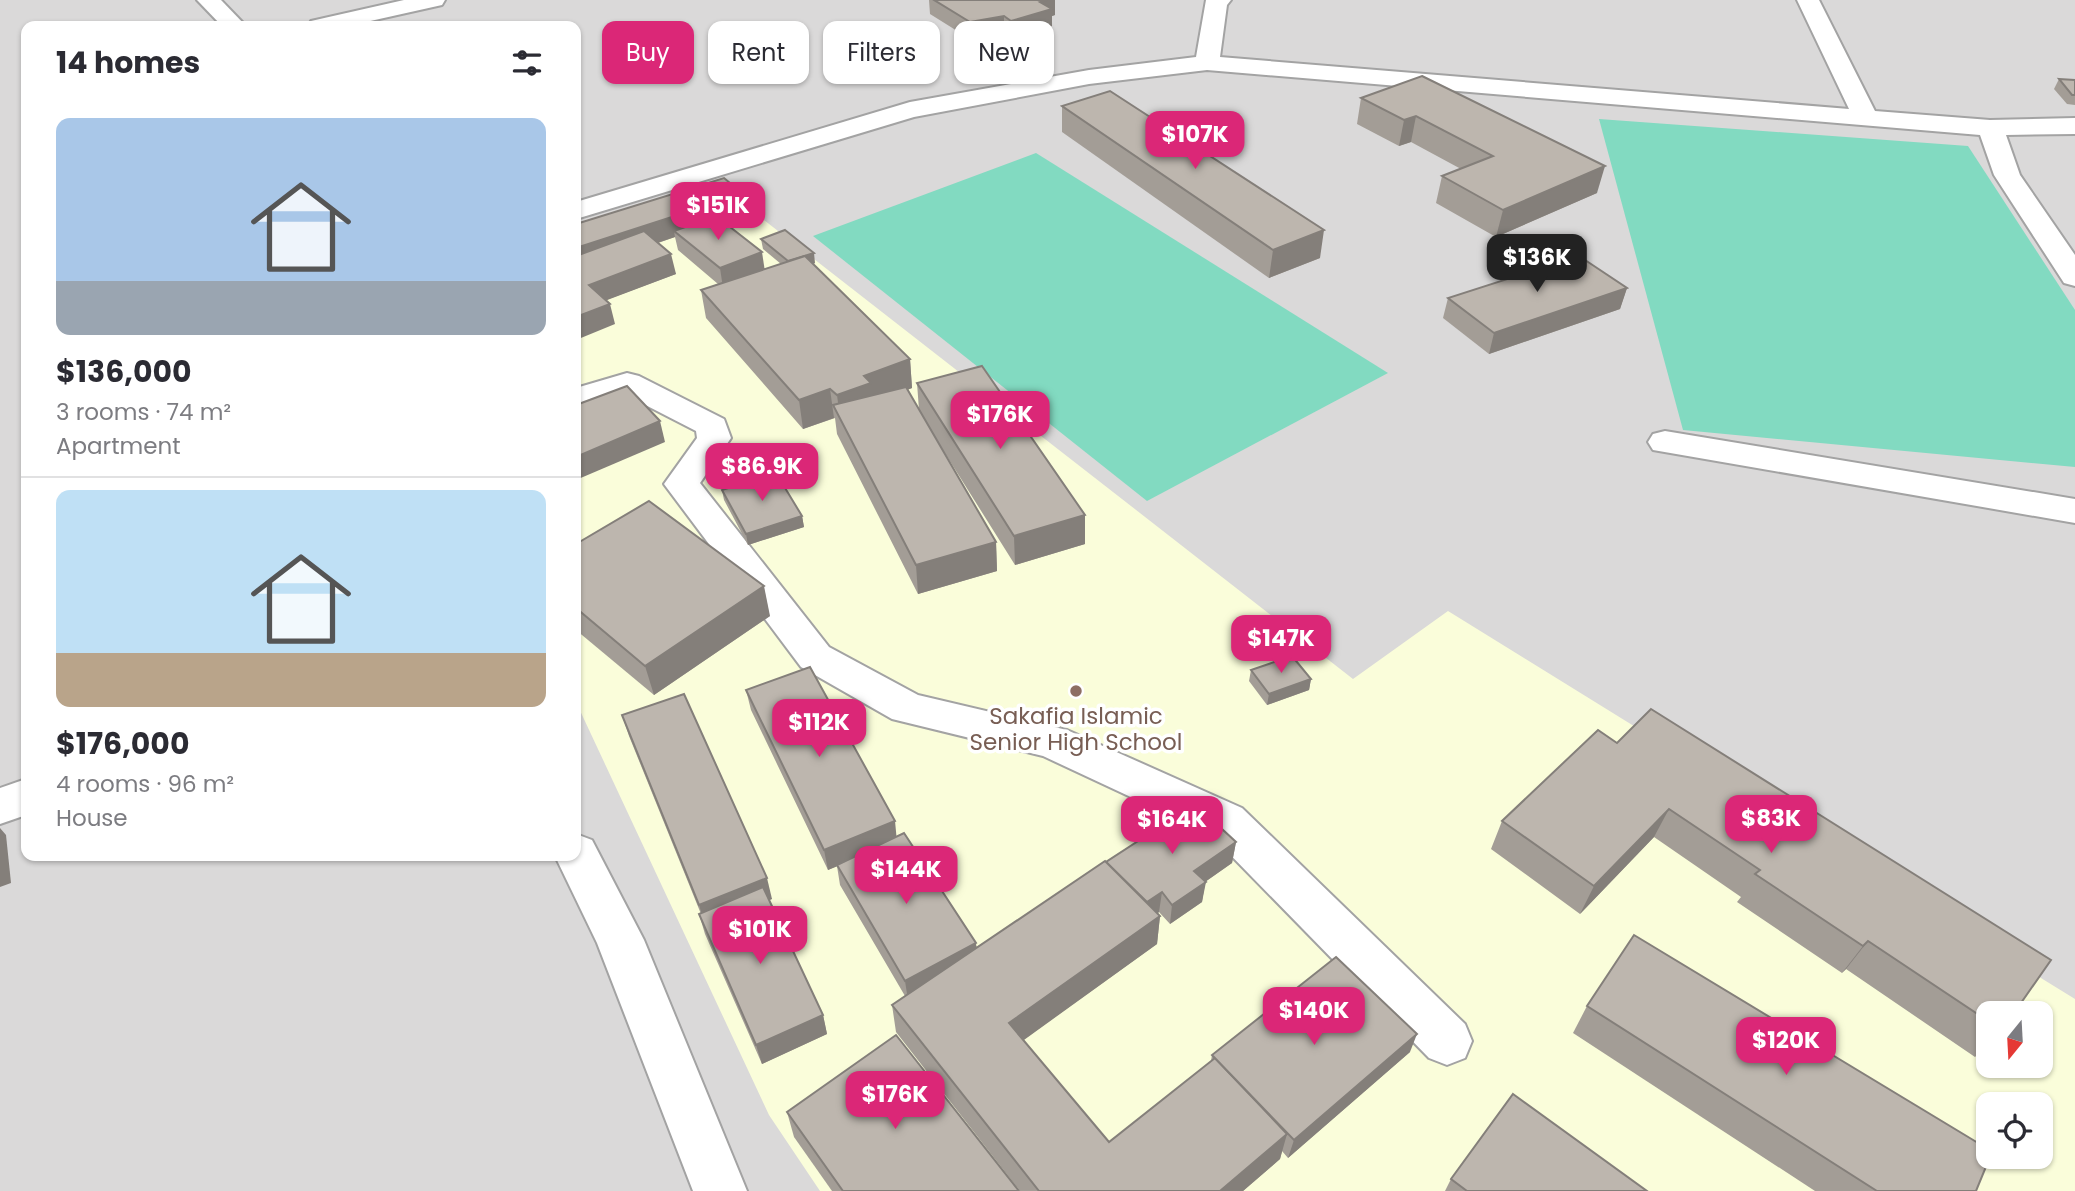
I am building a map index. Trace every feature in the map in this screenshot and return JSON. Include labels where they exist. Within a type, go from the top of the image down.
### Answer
[{"type":"street","points":[[208,0],[230,21]]},
{"type":"street","points":[[341,21],[435,0]]},
{"type":"street","points":[[1207,63],[1212,15],[1216,2],[1220,0]]},
{"type":"street","points":[[1808,0],[1866,118]]},
{"type":"street","points":[[581,210],[910,110],[1089,77],[1207,63],[1990,128],[2075,126]]},
{"type":"street","points":[[1990,128],[2007,175],[2075,277]]},
{"type":"street","points":[[581,397],[627,383],[712,426],[714,438],[682,484],[815,657],[907,708],[1052,742],[1226,821],[1447,1041]]},
{"type":"street","points":[[1665,442],[2075,511]]},
{"type":"street","points":[[0,806],[21,799]]},
{"type":"street","points":[[580,861],[620,940],[720,1191]]},
{"type":"shaded area","points":[[0,0],[2075,0],[2075,1191],[0,1191]]},
{"type":"shaded area","name":"Sakafia Islamic Senior High School","points":[[728,192],[1353,679],[1448,611],[2075,999],[2075,1191],[820,1191],[769,1115],[581,713],[581,240]]},
{"type":"green space","points":[[1599,119],[1968,146],[2075,310],[2075,467],[1683,430]]},
{"type":"green space","points":[[1036,153],[1388,373],[1147,501],[813,236]]},
{"type":"building","points":[[934,0],[1047,0],[1040,2],[1052,9],[1011,21],[1004,16],[968,21]]},
{"type":"building","points":[[1422,76],[1605,166],[1503,210],[1442,176],[1493,156],[1416,116],[1404,120],[1361,98]]},
{"type":"building","points":[[2059,79],[2075,80],[2075,95],[2072,95]]},
{"type":"building","points":[[1110,91],[1324,230],[1273,250],[1062,106]]},
{"type":"building","points":[[724,178],[743,194],[581,246],[581,222]]},
{"type":"building","points":[[716,216],[762,252],[720,268],[674,231]]},
{"type":"building","points":[[785,230],[814,253],[788,261],[761,239]]},
{"type":"building","points":[[644,231],[671,254],[589,285],[610,304],[581,315],[581,254]]},
{"type":"building","points":[[805,256],[910,359],[864,376],[871,383],[837,395],[830,389],[799,400],[701,290]]},
{"type":"building","points":[[1579,256],[1627,288],[1494,333],[1448,298]]},
{"type":"building","points":[[982,366],[1085,515],[1014,536],[917,383]]},
{"type":"building","points":[[627,386],[660,421],[581,455],[581,403]]},
{"type":"building","points":[[906,387],[996,542],[916,565],[833,405]]},
{"type":"building","points":[[776,473],[802,516],[746,534],[722,490]]},
{"type":"building","points":[[649,501],[764,586],[645,666],[581,612],[581,541]]},
{"type":"building","points":[[1292,656],[1311,679],[1269,694],[1251,670]]},
{"type":"building","points":[[810,667],[895,821],[824,850],[746,690]]},
{"type":"building","points":[[684,694],[767,878],[699,905],[622,715]]},
{"type":"building","points":[[1651,709],[2051,960],[2022,1001],[1976,1001],[1976,1013],[1868,941],[1863,946],[1755,874],[1760,870],[1669,809],[1594,886],[1502,821],[1598,730],[1617,743]]},
{"type":"building","points":[[1195,804],[1236,842],[1194,871],[1206,882],[1172,905],[1162,892],[1147,902],[1106,862]]},
{"type":"building","points":[[904,833],[976,943],[905,981],[837,865]]},
{"type":"building","points":[[1105,861],[1160,916],[1009,1023],[1109,1142],[1215,1058],[1287,1134],[1220,1191],[1039,1191],[892,1005]]},
{"type":"building","points":[[763,887],[823,1015],[756,1045],[699,914]]},
{"type":"building","points":[[1634,935],[1976,1142],[1976,1169],[1985,1169],[1976,1191],[1877,1191],[1587,1006]]},
{"type":"building","points":[[1336,957],[1417,1034],[1294,1140],[1212,1055]]},
{"type":"building","points":[[896,1035],[1019,1191],[843,1191],[787,1112]]},
{"type":"building","points":[[1513,1094],[1647,1191],[1467,1191],[1451,1179]]},
{"type":"place","name":"Sakafia Islamic Senior High School","points":[[1076,691]]}]
